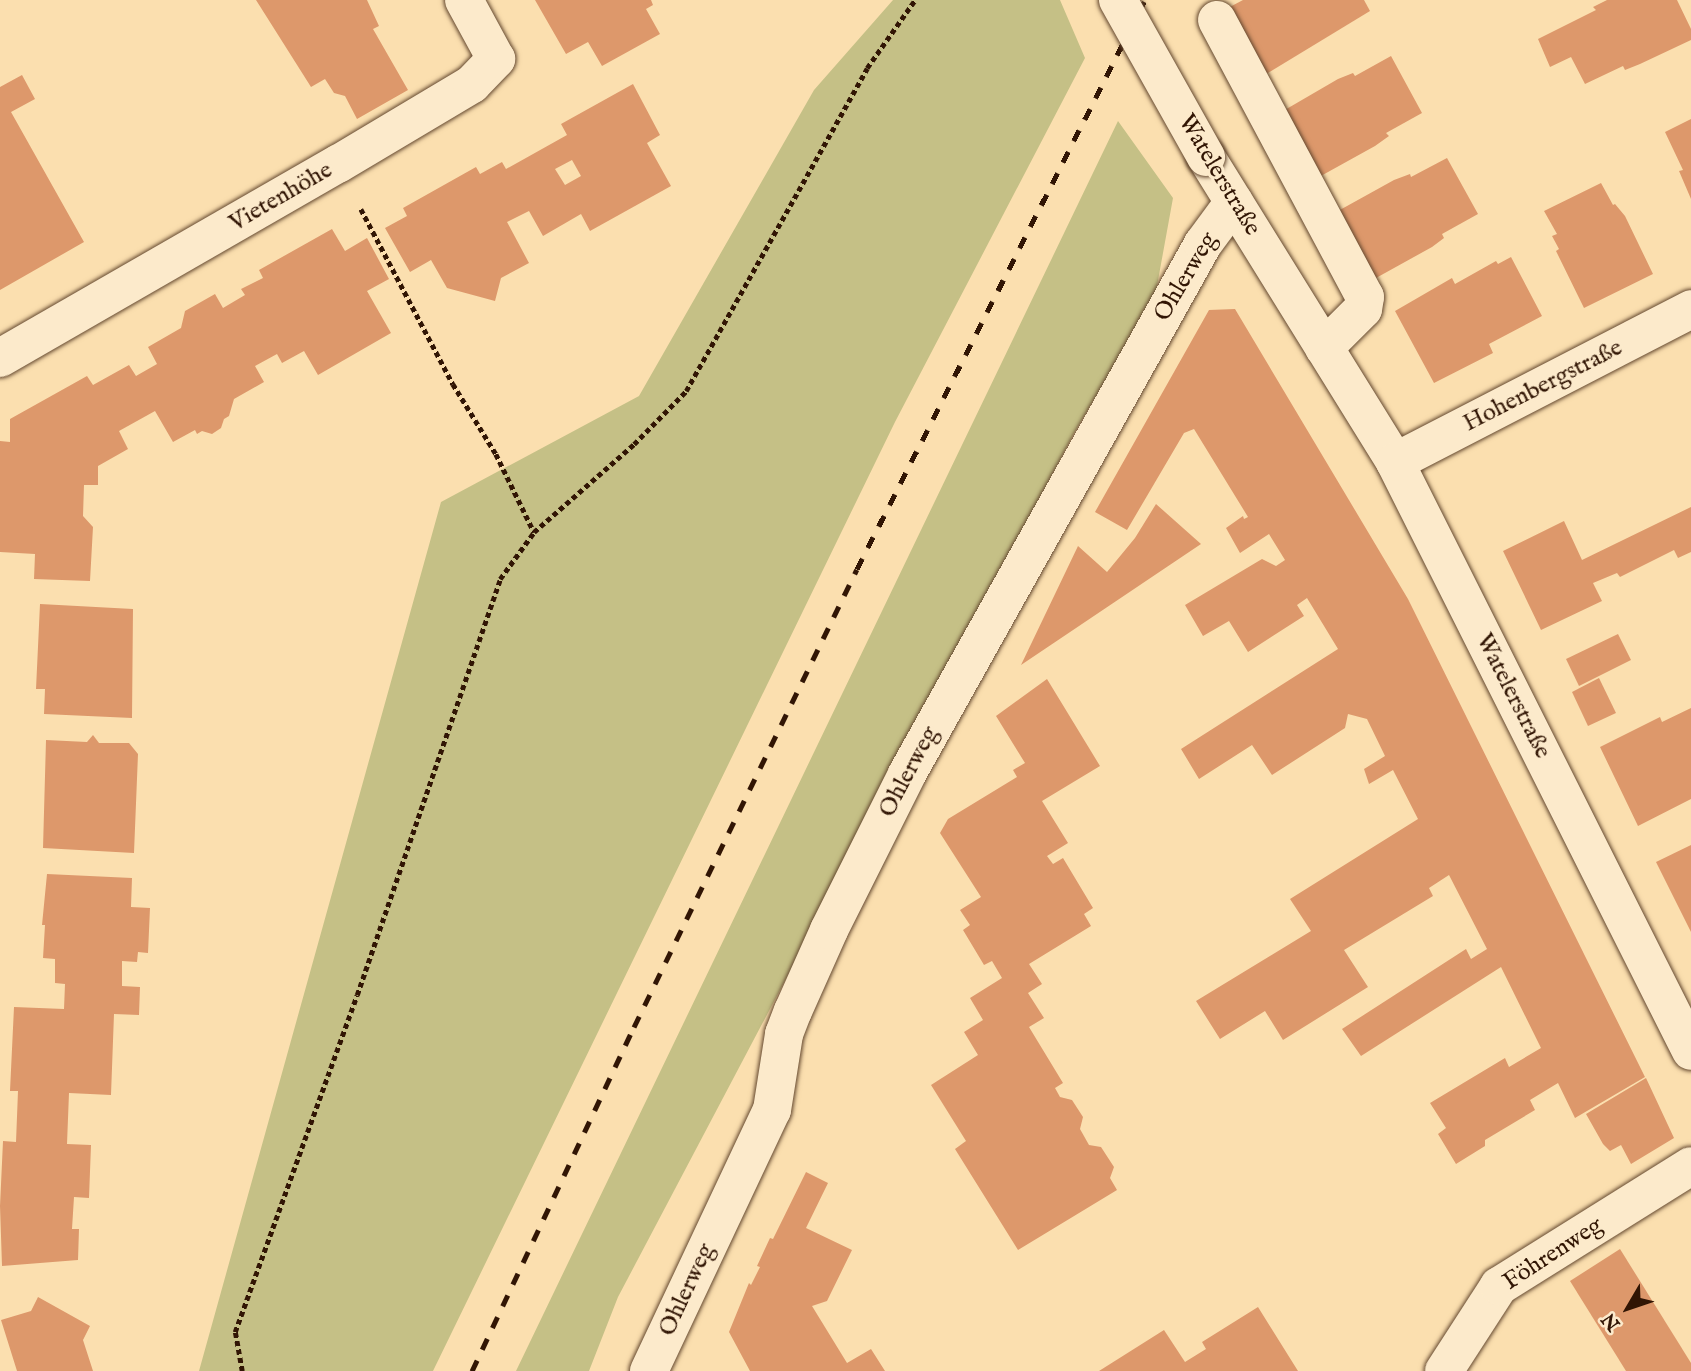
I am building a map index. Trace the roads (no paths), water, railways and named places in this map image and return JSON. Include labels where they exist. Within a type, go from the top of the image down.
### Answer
[{"type":"street","name":"Vietenhöhe","points":[[0,358],[472,84],[496,59],[464,0]]},
{"type":"street","name":"Watelerstraße","points":[[1118,0],[1206,157],[1395,462],[1691,1051]]},
{"type":"street","points":[[1217,20],[1365,297],[1363,309],[1324,348]]},
{"type":"street","name":"Ohlerweg","points":[[649,1371],[772,1110],[784,1034],[829,930],[895,798],[1007,591],[1196,256],[1234,202]]},
{"type":"street","name":"Hohenbergstraße","points":[[1395,462],[1691,309]]},
{"type":"street","name":"Föhrenweg","points":[[1444,1371],[1499,1286],[1691,1166]]},
{"type":"railway","points":[[472,1371],[634,1027],[857,569],[1145,0]]}]
